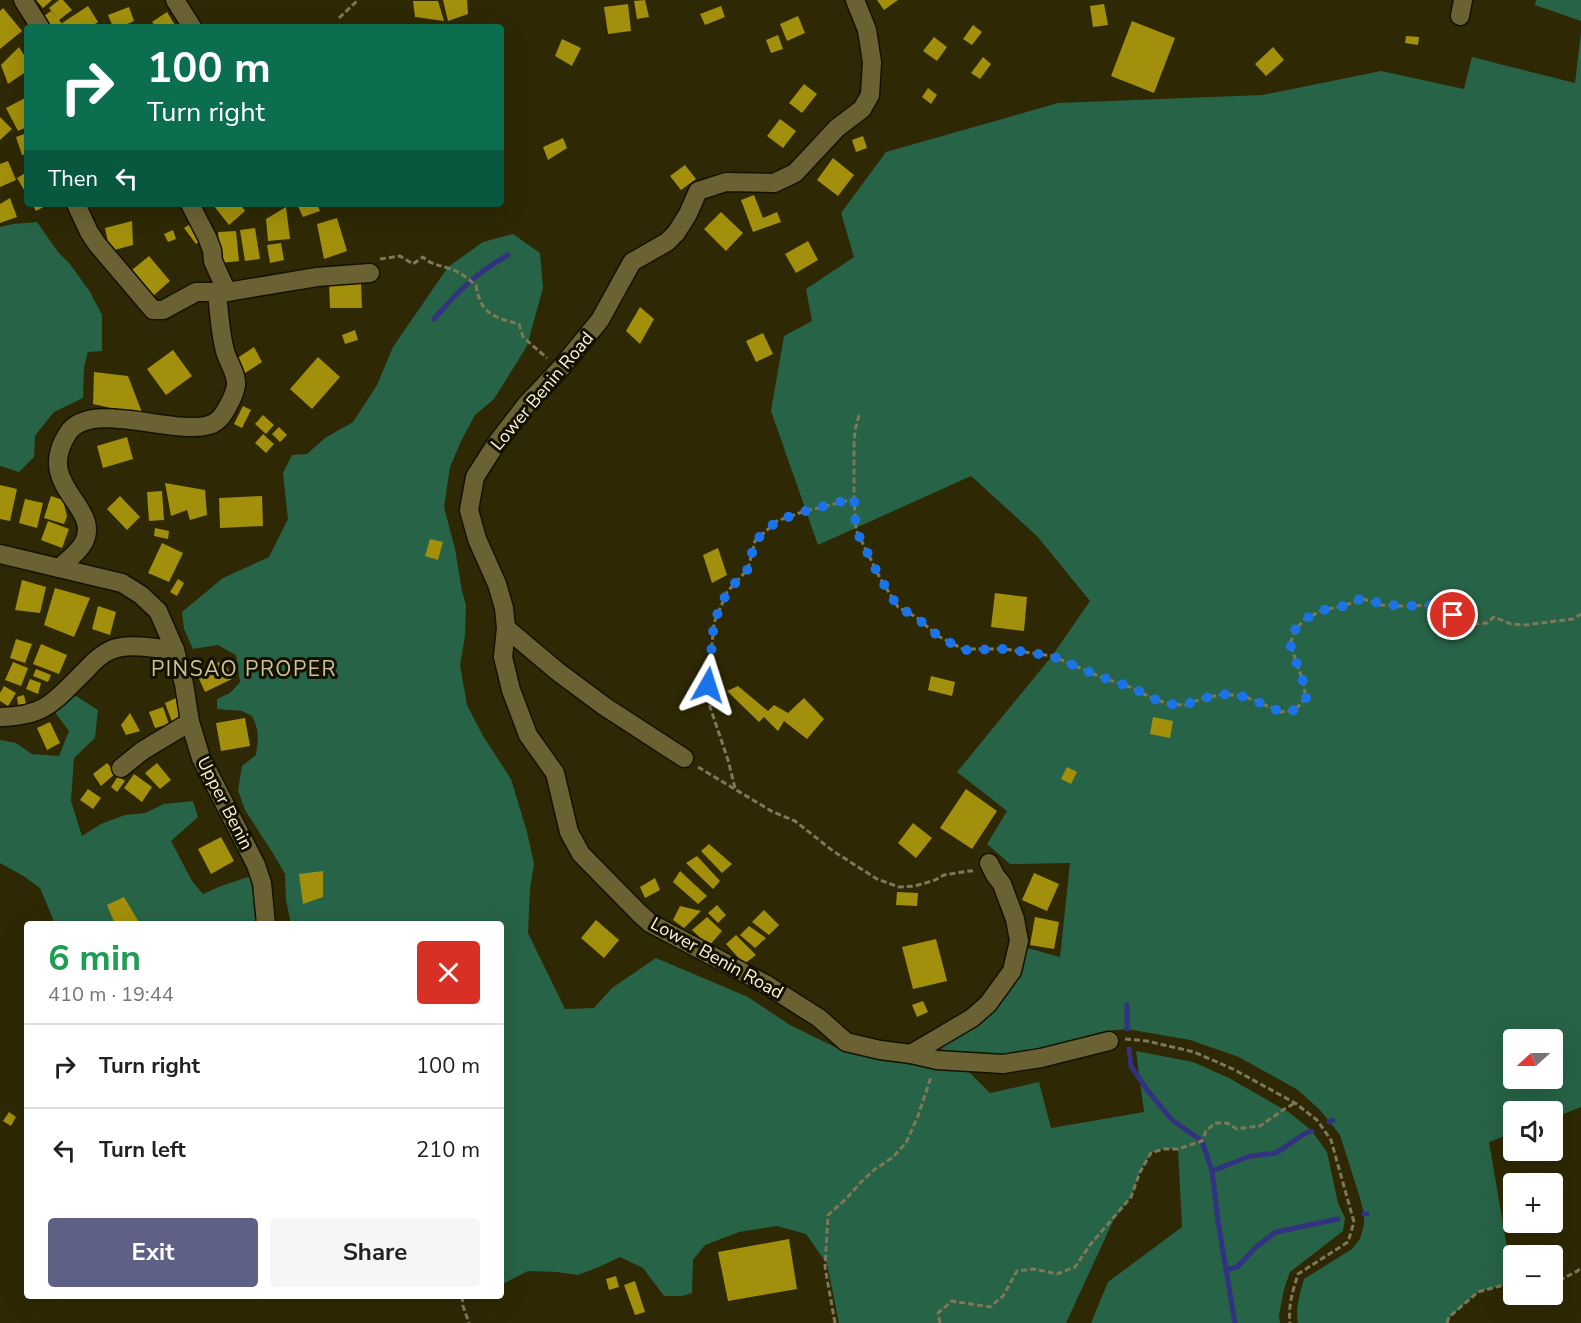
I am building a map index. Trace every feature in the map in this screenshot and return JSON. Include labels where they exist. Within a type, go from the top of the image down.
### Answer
[{"type":"street","points":[[23,0],[38,24]]},
{"type":"street","points":[[175,0],[190,24]]},
{"type":"street","name":"Lower Benin Road","points":[[855,0],[867,30],[872,62],[870,95],[862,109],[837,128],[795,172],[774,183],[726,182],[698,191],[676,233],[667,242],[632,262],[600,320],[520,413],[496,444],[475,477],[469,510],[477,539],[497,584],[504,608],[506,628],[503,657],[511,690],[528,735],[555,773],[569,832],[581,855],[650,923],[767,985],[819,1018],[846,1042],[937,1059],[1003,1064],[1041,1058],[1109,1041]]},
{"type":"street","points":[[77,207],[88,232],[153,310],[162,309],[196,292],[222,292],[307,278],[370,273]]},
{"type":"street","points":[[59,568],[84,542],[87,528],[84,516],[59,474],[58,451],[69,431],[77,424],[89,419],[107,418],[184,427],[209,425],[218,420],[226,411],[235,393],[237,382],[221,332],[222,292],[212,250],[192,207]]},
{"type":"street","name":"Upper Benin","points":[[0,554],[122,583],[141,595],[158,611],[176,650],[190,722],[201,758],[256,865],[262,883],[266,921]]},
{"type":"street","points":[[506,628],[557,671],[604,706],[684,758]]},
{"type":"street","points":[[0,717],[20,717],[50,705],[96,659],[111,650],[127,646],[176,650]]},
{"type":"street","points":[[122,768],[150,746],[190,722]]},
{"type":"street","points":[[911,1054],[972,1018],[988,1004],[1012,971],[1019,941],[1015,919],[1002,884],[992,869]]},
{"type":"path","points":[[339,18],[358,0]]},
{"type":"path","points":[[370,273],[380,259],[400,256],[413,264],[423,257],[429,263],[462,273],[476,286],[478,299],[485,310],[500,319],[519,324],[523,337],[560,369]]},
{"type":"path","points":[[860,415],[855,430],[856,530],[880,578],[898,607],[916,617],[938,636],[963,650],[1005,649],[1052,656],[1169,704],[1185,705],[1204,698],[1226,694],[1246,697],[1281,712],[1295,710],[1306,698],[1303,681],[1290,644],[1295,630],[1305,619],[1323,610],[1343,606],[1363,598],[1382,604],[1402,606],[1439,605],[1453,615],[1473,624],[1487,622],[1494,618],[1511,624],[1536,624],[1573,619],[1581,614]]},
{"type":"path","points":[[735,788],[707,698],[714,622],[727,592],[748,569],[755,541],[777,521],[854,498]]},
{"type":"path","points":[[684,758],[773,812],[795,821],[833,851],[877,879],[899,886],[915,886],[944,874],[992,869]]},
{"type":"path","points":[[1109,1041],[1123,1038],[1147,1041],[1194,1052],[1233,1068],[1295,1103],[1317,1120],[1331,1140],[1354,1222],[1348,1242],[1298,1274],[1292,1294],[1290,1323]]},
{"type":"path","points":[[835,1323],[825,1267],[828,1215],[868,1175],[892,1158],[906,1143],[918,1116],[937,1059]]},
{"type":"path","points":[[940,1323],[938,1313],[952,1300],[990,1307],[1002,1296],[1017,1271],[1034,1269],[1057,1274],[1075,1267],[1090,1245],[1131,1197],[1140,1172],[1151,1153],[1163,1149],[1178,1149],[1202,1141],[1206,1131],[1215,1123],[1227,1123],[1237,1129],[1260,1126],[1295,1103]]},
{"type":"path","points":[[1563,1277],[1571,1275],[1581,1268]]},
{"type":"path","points":[[1447,1323],[1449,1317],[1478,1292],[1503,1285]]},
{"type":"path","points":[[462,1299],[469,1323]]},
{"type":"green space","points":[[1536,0],[1581,0],[1581,21],[1535,5]]},
{"type":"green space","points":[[1581,32],[1581,1107],[1563,1114],[1563,1101],[1503,1101],[1503,1137],[1489,1142],[1507,1245],[1503,1245],[1503,1285],[1478,1292],[1450,1317],[1447,1323],[1298,1323],[1298,1307],[1304,1279],[1352,1249],[1360,1239],[1364,1214],[1340,1135],[1320,1110],[1298,1090],[1239,1057],[1190,1040],[1127,1029],[1105,1031],[1013,1058],[964,1054],[935,1048],[952,1037],[1024,947],[1060,957],[1070,863],[1010,864],[987,844],[1007,811],[957,772],[1052,656],[1090,601],[1037,536],[971,476],[818,545],[771,411],[784,336],[812,321],[806,289],[854,257],[841,213],[886,152],[1058,103],[1262,95],[1381,71],[1464,89],[1472,57],[1575,83]]},
{"type":"green space","points":[[37,222],[90,292],[102,315],[102,351],[88,352],[84,367],[83,398],[54,412],[35,436],[34,457],[19,472],[0,466],[0,227]]},
{"type":"green space","points":[[513,234],[540,253],[543,288],[527,346],[494,399],[475,415],[450,467],[444,507],[466,605],[465,636],[460,665],[467,705],[483,736],[511,779],[534,864],[530,889],[528,933],[565,1009],[594,1008],[612,988],[656,958],[748,997],[790,1025],[841,1050],[967,1070],[990,1093],[1039,1082],[1051,1128],[1144,1112],[1136,1051],[1193,1062],[1229,1078],[1290,1113],[1312,1131],[1327,1152],[1338,1203],[1345,1218],[1343,1231],[1290,1272],[1284,1289],[1279,1315],[1280,1323],[1091,1323],[1108,1282],[1182,1227],[1178,1149],[1163,1149],[1151,1153],[1140,1172],[1131,1197],[1114,1219],[1066,1323],[839,1323],[827,1264],[806,1234],[777,1226],[739,1232],[705,1245],[693,1260],[692,1293],[682,1296],[664,1296],[643,1268],[620,1257],[578,1275],[528,1271],[504,1283],[504,921],[290,921],[286,900],[285,874],[245,810],[238,790],[242,766],[256,755],[258,739],[256,726],[252,716],[242,711],[217,709],[217,699],[230,693],[240,682],[236,655],[218,645],[193,649],[184,629],[182,612],[223,578],[269,557],[288,519],[283,473],[292,455],[307,454],[325,438],[353,422],[377,385],[393,347],[448,267],[483,242]]},
{"type":"green space","points":[[76,696],[98,710],[95,738],[74,758],[71,801],[82,836],[101,824],[125,815],[145,813],[164,804],[193,801],[198,817],[171,841],[192,881],[203,894],[251,876],[260,921],[54,921],[40,888],[0,863],[0,740],[16,743],[32,754],[59,756],[69,731],[54,711],[60,699]]},
{"type":"building","points":[[36,0],[52,0],[43,8]]},
{"type":"building","points":[[59,0],[63,0],[72,10],[59,20],[62,24],[46,24],[41,18],[51,11],[57,18],[49,8]]},
{"type":"building","points":[[443,0],[467,0],[468,14],[448,21]]},
{"type":"building","points":[[645,0],[649,17],[637,19],[634,1]]},
{"type":"building","points":[[877,0],[898,0],[884,10]]},
{"type":"building","points":[[413,1],[438,1],[444,21],[415,17]]},
{"type":"building","points":[[628,4],[631,31],[608,34],[604,7]]},
{"type":"building","points":[[1104,4],[1108,25],[1093,27],[1090,6]]},
{"type":"building","points":[[88,6],[98,22],[95,24],[62,23]]},
{"type":"building","points":[[721,6],[725,17],[705,25],[700,14]]},
{"type":"building","points":[[129,7],[134,21],[128,24],[112,24],[108,15]]},
{"type":"building","points":[[3,8],[22,31],[0,49],[0,11]]},
{"type":"building","points":[[167,12],[174,24],[154,24],[152,22]]},
{"type":"building","points":[[798,16],[805,33],[787,41],[780,24]]},
{"type":"building","points":[[1132,21],[1175,38],[1154,93],[1111,76]]},
{"type":"building","points":[[973,25],[982,32],[972,45],[963,39]]},
{"type":"building","points":[[778,35],[783,49],[771,53],[766,40]]},
{"type":"building","points":[[1406,36],[1419,37],[1418,45],[1405,43]]},
{"type":"building","points":[[934,37],[947,47],[937,61],[923,51]]},
{"type":"building","points":[[562,39],[581,48],[572,66],[555,56]]},
{"type":"building","points":[[19,47],[24,55],[24,73],[8,84],[1,65]]},
{"type":"building","points":[[1273,47],[1284,60],[1266,76],[1255,64]]},
{"type":"building","points":[[983,57],[991,64],[980,79],[971,73]]},
{"type":"building","points":[[804,84],[817,94],[802,113],[789,103]]},
{"type":"building","points":[[928,88],[937,95],[931,104],[922,97]]},
{"type":"building","points":[[24,99],[24,128],[18,131],[6,108]]},
{"type":"building","points":[[0,117],[12,129],[0,140]]},
{"type":"building","points":[[780,119],[796,131],[783,148],[767,136]]},
{"type":"building","points":[[24,134],[24,155],[22,155],[16,137]]},
{"type":"building","points":[[863,136],[867,148],[856,152],[852,140]]},
{"type":"building","points":[[563,138],[567,148],[548,160],[543,147]]},
{"type":"building","points":[[833,158],[854,175],[838,196],[817,180]]},
{"type":"building","points":[[8,161],[16,180],[0,187],[0,164]]},
{"type":"building","points":[[685,165],[696,179],[681,190],[670,176]]},
{"type":"building","points":[[24,174],[24,190],[17,178]]},
{"type":"building","points":[[754,195],[763,218],[777,212],[781,222],[753,232],[741,200]]},
{"type":"building","points":[[10,198],[17,217],[0,223],[0,204]]},
{"type":"building","points":[[215,207],[242,207],[245,211],[229,225]]},
{"type":"building","points":[[286,207],[290,239],[268,241],[266,219]]},
{"type":"building","points":[[298,207],[318,207],[320,211],[303,217]]},
{"type":"building","points":[[721,212],[743,233],[726,251],[704,229]]},
{"type":"building","points":[[337,218],[347,251],[324,259],[317,224]]},
{"type":"building","points":[[132,221],[133,245],[110,251],[105,228]]},
{"type":"building","points":[[195,221],[206,237],[196,244],[184,228]]},
{"type":"building","points":[[255,228],[260,259],[245,261],[240,230]]},
{"type":"building","points":[[173,230],[176,239],[168,242],[164,234]]},
{"type":"building","points":[[236,231],[239,261],[221,263],[218,232]]},
{"type":"building","points":[[808,241],[818,260],[796,273],[785,254]]},
{"type":"building","points":[[281,243],[284,260],[270,263],[267,245]]},
{"type":"building","points":[[149,256],[170,281],[153,296],[132,270]]},
{"type":"building","points":[[329,282],[361,282],[362,308],[330,308]]},
{"type":"building","points":[[640,307],[654,319],[640,344],[626,331]]},
{"type":"building","points":[[355,330],[358,340],[345,344],[342,335]]},
{"type":"building","points":[[763,333],[773,354],[756,362],[746,341]]},
{"type":"building","points":[[254,347],[262,362],[245,373],[236,359]]},
{"type":"building","points":[[173,350],[192,376],[166,395],[147,369]]},
{"type":"building","points":[[318,357],[340,377],[312,409],[290,389]]},
{"type":"building","points":[[94,372],[128,376],[143,415],[93,404]]},
{"type":"building","points":[[243,406],[251,410],[242,428],[234,424]]},
{"type":"building","points":[[263,415],[274,425],[266,434],[255,424]]},
{"type":"building","points":[[279,427],[287,435],[280,442],[272,434]]},
{"type":"building","points":[[263,434],[274,444],[266,453],[255,443]]},
{"type":"building","points":[[127,437],[133,459],[103,468],[97,446]]},
{"type":"building","points":[[165,483],[205,490],[207,515],[190,520],[187,510],[171,516]]},
{"type":"building","points":[[0,485],[17,489],[10,521],[0,519]]},
{"type":"building","points":[[162,491],[164,520],[149,521],[147,492]]},
{"type":"building","points":[[51,496],[63,500],[67,516],[64,524],[44,518]]},
{"type":"building","points":[[120,496],[140,517],[127,530],[107,509]]},
{"type":"building","points":[[262,496],[263,526],[220,528],[219,498]]},
{"type":"building","points":[[25,499],[43,503],[37,528],[19,523]]},
{"type":"building","points":[[48,521],[69,529],[62,548],[41,540]]},
{"type":"building","points":[[155,528],[169,531],[168,539],[154,536]]},
{"type":"building","points":[[430,539],[443,542],[438,560],[425,556]]},
{"type":"building","points":[[162,543],[183,553],[169,582],[148,573]]},
{"type":"building","points":[[718,548],[727,575],[712,583],[703,555]]},
{"type":"building","points":[[178,579],[184,583],[177,596],[170,592]]},
{"type":"building","points":[[22,580],[46,587],[40,613],[15,610]]},
{"type":"building","points":[[55,588],[90,598],[74,637],[44,625]]},
{"type":"building","points":[[995,593],[1027,597],[1024,631],[991,627]]},
{"type":"building","points":[[98,606],[116,612],[110,635],[92,629]]},
{"type":"building","points":[[16,639],[32,644],[25,663],[10,658]]},
{"type":"building","points":[[41,644],[67,655],[59,674],[33,664]]},
{"type":"building","points":[[224,660],[232,679],[205,692],[196,672]]},
{"type":"building","points":[[13,662],[28,668],[21,686],[5,680]]},
{"type":"building","points":[[36,669],[51,675],[48,682],[33,676]]},
{"type":"building","points":[[931,676],[955,682],[952,696],[928,690]]},
{"type":"building","points":[[30,679],[41,683],[38,694],[26,689]]},
{"type":"building","points":[[4,686],[16,693],[8,706],[0,701],[0,693]]},
{"type":"building","points":[[738,686],[768,711],[774,705],[788,713],[804,698],[824,719],[807,739],[784,721],[778,731],[764,717],[759,722],[727,691]]},
{"type":"building","points":[[24,695],[26,704],[18,705],[17,697]]},
{"type":"building","points":[[176,698],[183,716],[172,722],[165,703]]},
{"type":"building","points":[[163,707],[169,724],[155,728],[149,712]]},
{"type":"building","points":[[130,713],[140,731],[126,735],[121,725]]},
{"type":"building","points":[[1153,717],[1173,721],[1170,738],[1150,734]]},
{"type":"building","points":[[245,718],[250,746],[221,751],[216,723]]},
{"type":"building","points":[[50,722],[60,743],[47,750],[37,728]]},
{"type":"building","points":[[107,763],[116,773],[101,786],[93,774]]},
{"type":"building","points":[[157,763],[171,780],[160,789],[145,773]]},
{"type":"building","points":[[1067,767],[1077,772],[1071,784],[1061,779]]},
{"type":"building","points":[[134,774],[152,787],[142,802],[124,788]]},
{"type":"building","points":[[118,776],[125,781],[117,792],[111,787]]},
{"type":"building","points":[[88,789],[101,798],[93,809],[80,800]]},
{"type":"building","points":[[966,789],[997,811],[972,849],[940,828]]},
{"type":"building","points":[[913,823],[932,838],[916,858],[898,843]]},
{"type":"building","points":[[221,837],[234,861],[211,874],[198,849]]},
{"type":"building","points":[[709,844],[732,864],[722,873],[701,851]]},
{"type":"building","points":[[697,856],[720,881],[713,889],[686,863]]},
{"type":"building","points":[[323,871],[323,897],[303,904],[299,874]]},
{"type":"building","points":[[680,871],[707,896],[698,904],[673,882]]},
{"type":"building","points":[[1034,873],[1059,884],[1047,911],[1022,900]]},
{"type":"building","points":[[655,878],[660,890],[645,898],[640,887]]},
{"type":"building","points":[[897,892],[918,893],[917,906],[896,905]]},
{"type":"building","points":[[124,897],[138,921],[114,921],[107,905]]},
{"type":"building","points":[[717,905],[726,915],[718,923],[708,913]]},
{"type":"building","points":[[680,906],[701,911],[684,928],[673,920]]},
{"type":"building","points":[[764,910],[779,925],[769,935],[752,922]]},
{"type":"building","points":[[707,917],[722,931],[709,946],[692,930]]},
{"type":"building","points":[[1035,917],[1059,922],[1054,949],[1030,945]]},
{"type":"building","points":[[596,920],[619,940],[604,958],[581,938]]},
{"type":"building","points":[[749,926],[766,938],[755,948],[740,935]]},
{"type":"building","points":[[736,935],[756,955],[744,964],[726,944]]},
{"type":"building","points":[[936,939],[947,981],[913,989],[902,947]]},
{"type":"building","points":[[923,1001],[928,1012],[917,1017],[912,1005]]},
{"type":"building","points":[[9,1112],[16,1117],[11,1126],[3,1121]]},
{"type":"building","points":[[789,1239],[797,1289],[728,1301],[718,1252]]},
{"type":"building","points":[[616,1276],[619,1287],[609,1290],[606,1279]]},
{"type":"building","points":[[635,1281],[645,1312],[635,1315],[624,1285]]},
{"type":"waterway","points":[[434,319],[468,283],[508,255]]},
{"type":"waterway","points":[[1127,1005],[1127,1029]]},
{"type":"waterway","points":[[1129,1049],[1131,1066],[1148,1091],[1172,1120],[1202,1141],[1212,1171],[1235,1323]]},
{"type":"waterway","points":[[1329,1122],[1333,1120]]},
{"type":"waterway","points":[[1212,1171],[1250,1156],[1276,1153],[1312,1131]]},
{"type":"waterway","points":[[1226,1270],[1237,1267],[1257,1246],[1276,1232],[1338,1219]]},
{"type":"district","name":"PINSAO PROPER","points":[[244,669]]},
{"type":"route","points":[[708,685],[714,622],[727,592],[748,569],[755,541],[777,521],[854,498],[856,530],[880,578],[898,607],[916,617],[938,636],[963,650],[1005,649],[1052,656],[1169,704],[1185,705],[1204,698],[1226,694],[1246,697],[1281,712],[1295,710],[1306,698],[1303,681],[1290,644],[1295,630],[1305,619],[1323,610],[1343,606],[1363,598],[1382,604],[1402,606],[1439,605],[1453,615]]}]
